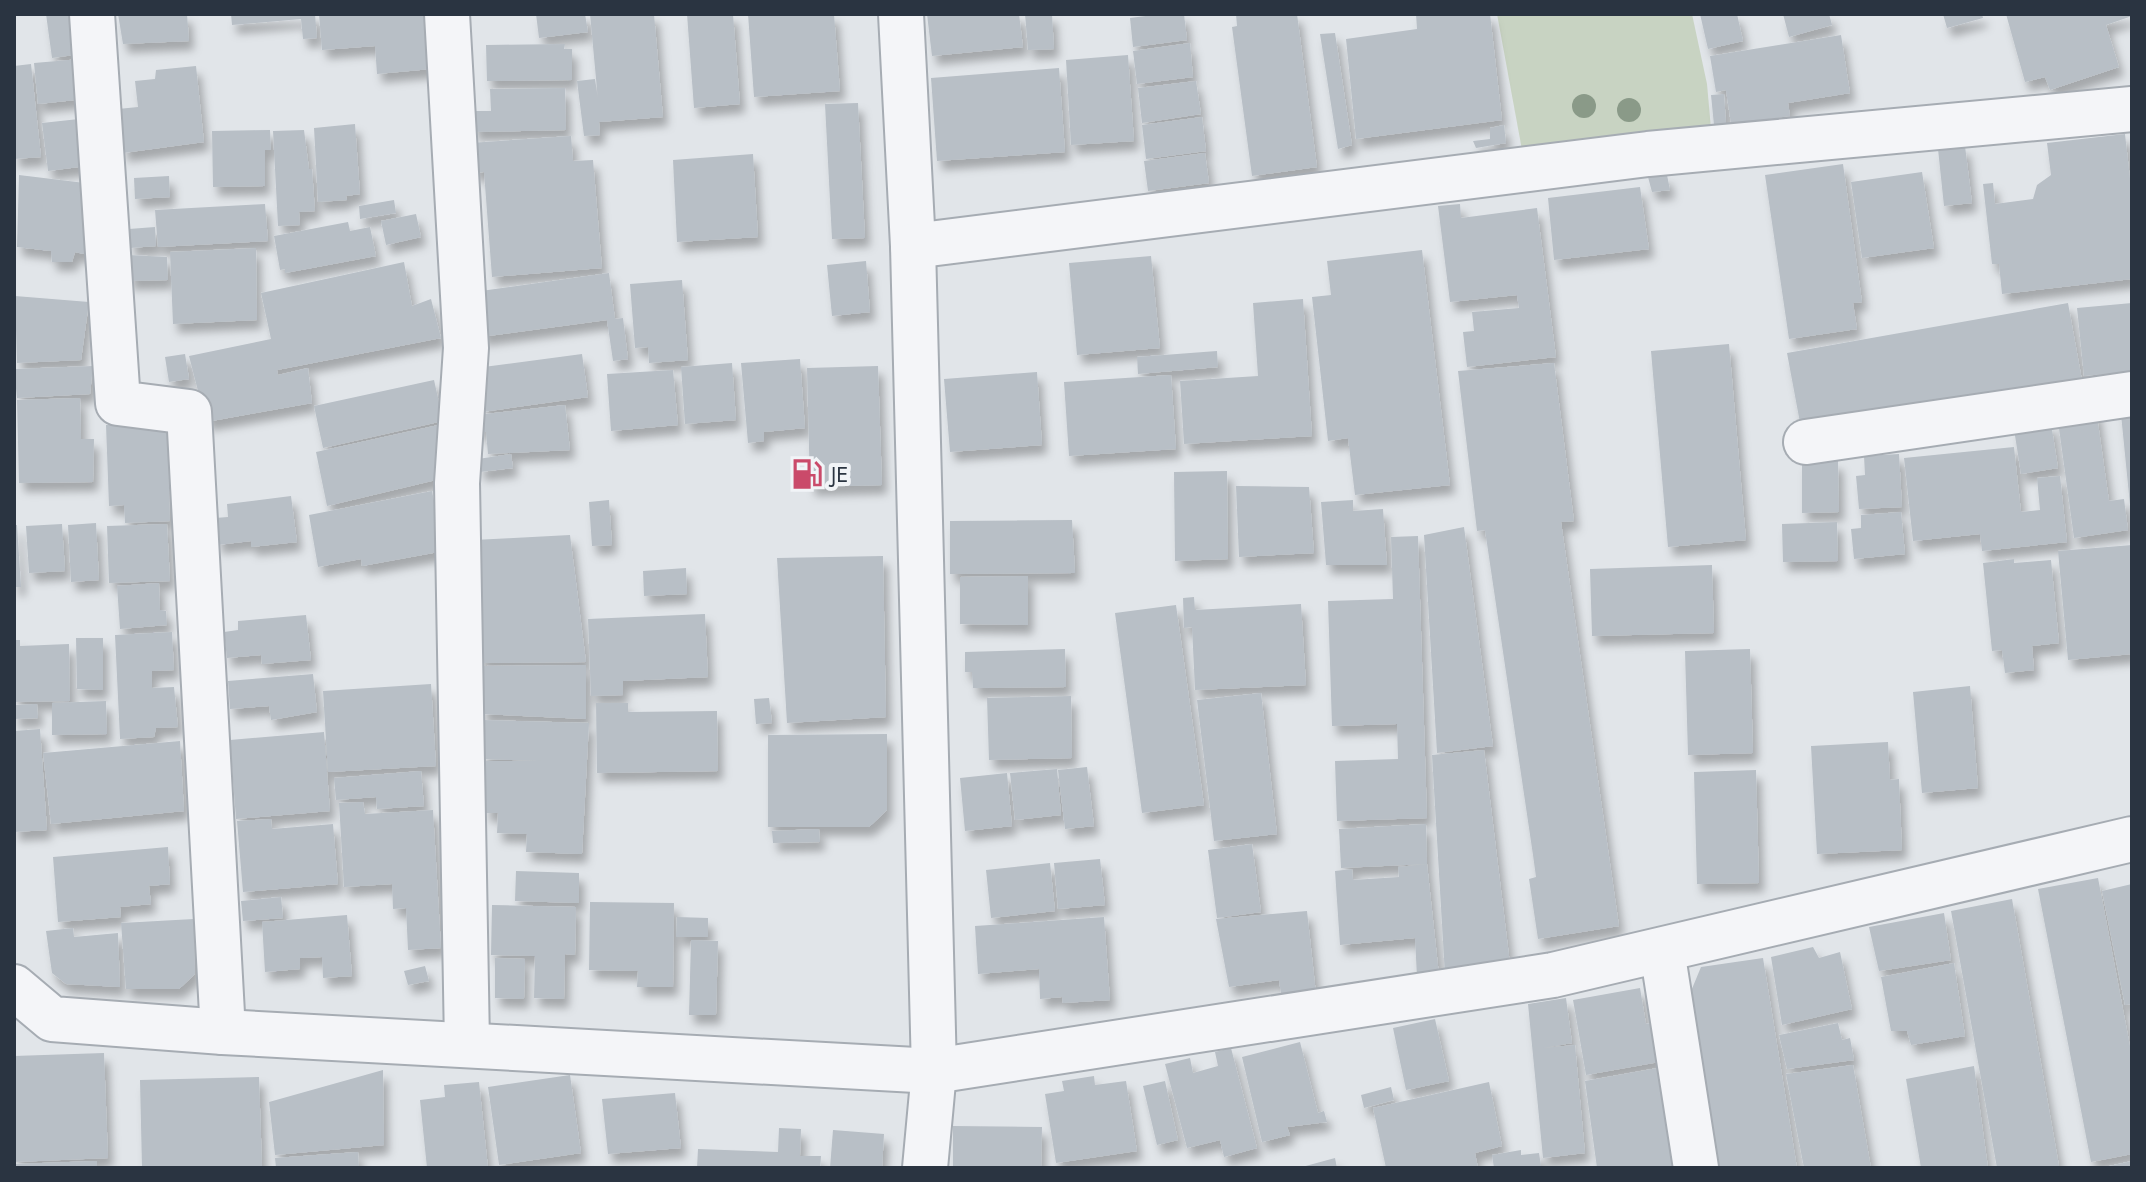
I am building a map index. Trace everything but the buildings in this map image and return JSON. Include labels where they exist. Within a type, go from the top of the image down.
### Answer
[{"type":"street","points":[[92,14],[118,403],[189,412],[223,1032]]},
{"type":"street","points":[[447,14],[466,348],[457,483],[467,1044]]},
{"type":"street","points":[[901,14],[913,246],[934,1071],[925,1168]]},
{"type":"street","points":[[913,246],[1648,154],[2132,109]]},
{"type":"street","points":[[1806,442],[2132,394]]},
{"type":"street","points":[[14,987],[52,1019],[223,1032],[934,1071],[1553,975],[2132,839]]},
{"type":"street","points":[[1662,950],[1696,1168]]},
{"type":"green space","points":[[1497,14],[1692,14],[1707,84],[1711,129],[1522,150]]},
{"type":"place","name":"JE","points":[[807,474]]}]
